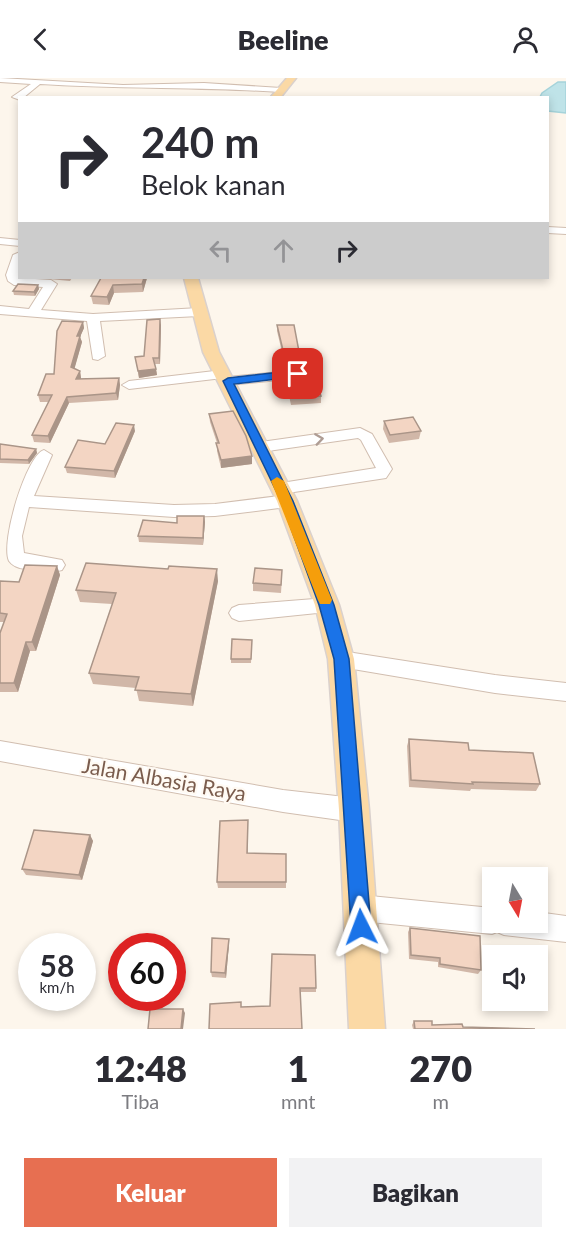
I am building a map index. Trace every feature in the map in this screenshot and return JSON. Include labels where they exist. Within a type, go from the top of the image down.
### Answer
[{"type":"main road","points":[[278,94],[292,78]]},
{"type":"main road","points":[[191,279],[211,352],[284,494],[327,605],[341,659],[354,810],[367,1029]]},
{"type":"street","points":[[0,79],[130,87],[153,81],[278,94]]},
{"type":"street","points":[[18,98],[16,97],[39,82]]},
{"type":"street","points":[[119,96],[130,87]]},
{"type":"street","points":[[549,230],[566,231]]},
{"type":"street","points":[[0,241],[18,243]]},
{"type":"street","points":[[18,258],[12,275],[14,280],[51,284],[33,312]]},
{"type":"street","points":[[0,310],[93,318],[200,312]]},
{"type":"street","points":[[93,318],[98,357]]},
{"type":"street","points":[[129,385],[298,374]]},
{"type":"street","points":[[23,501],[174,511],[215,510],[381,474],[384,469],[367,437],[360,433],[261,447]]},
{"type":"street","points":[[44,455],[23,501],[15,527],[13,547],[16,557],[23,562],[56,565]]},
{"type":"street","points":[[238,613],[327,605]]},
{"type":"street","points":[[341,659],[484,682],[566,692]]},
{"type":"street","name":"Jalan Albasia Raya","points":[[0,751],[283,801],[354,810]]},
{"type":"street","points":[[360,908],[482,920]]},
{"type":"street","points":[[548,927],[566,929]]},
{"type":"water","points":[[558,82],[566,82],[566,113],[549,111],[549,96],[540,96]]},
{"type":"building","points":[[100,279],[144,279],[142,284],[113,285],[107,297],[91,296]]},
{"type":"building","points":[[18,284],[38,285],[34,292],[13,291]]},
{"type":"building","points":[[160,319],[159,358],[153,358],[156,369],[138,371],[135,357],[144,356],[147,320]]},
{"type":"building","points":[[62,321],[83,322],[77,336],[80,336],[71,367],[80,371],[76,379],[119,378],[116,393],[67,397],[48,436],[32,435],[52,395],[38,395],[46,374],[54,374],[57,331]]},
{"type":"building","points":[[277,325],[294,325],[301,362],[286,363]]},
{"type":"building","points":[[312,370],[321,396],[291,397],[286,374]]},
{"type":"building","points":[[233,411],[246,436],[252,456],[221,460],[216,443],[219,443],[209,414]]},
{"type":"building","points":[[413,417],[421,431],[390,435],[384,421]]},
{"type":"building","points":[[116,423],[134,425],[114,471],[65,467],[78,440],[105,444]]},
{"type":"building","points":[[0,444],[36,449],[28,460],[0,459]]},
{"type":"building","points":[[177,516],[204,516],[203,538],[138,536],[143,520],[177,523]]},
{"type":"building","points":[[86,563],[168,569],[169,566],[217,569],[191,694],[135,690],[139,677],[89,673],[116,593],[76,590]]},
{"type":"building","points":[[25,565],[57,566],[32,642],[26,642],[14,683],[0,683],[0,633],[7,614],[0,613],[0,581],[19,582]]},
{"type":"building","points":[[255,568],[282,570],[281,585],[253,583]]},
{"type":"building","points":[[232,639],[252,640],[251,659],[231,659]]},
{"type":"building","points":[[409,739],[468,743],[469,750],[533,753],[540,784],[472,782],[473,784],[411,780]]},
{"type":"building","points":[[248,820],[247,853],[286,854],[286,882],[217,882],[220,821]]},
{"type":"building","points":[[34,830],[90,835],[79,875],[22,869]]},
{"type":"building","points":[[410,928],[480,936],[481,970],[440,964],[440,958],[411,955]]},
{"type":"building","points":[[212,938],[229,939],[225,973],[211,972]]},
{"type":"building","points":[[272,954],[315,955],[316,988],[300,988],[302,1029],[209,1029],[210,1004],[241,1002],[241,1007],[270,1006]]},
{"type":"building","points":[[150,1011],[183,1011],[181,1029],[148,1029]]},
{"type":"building","points":[[414,1021],[432,1021],[432,1025],[462,1024],[463,1027],[535,1029],[415,1029]]},
{"type":"slow traffic","points":[[277,481],[325,600]]},
{"type":"route","points":[[298,374],[228,381],[287,501],[327,605],[341,659],[361,927]]}]
